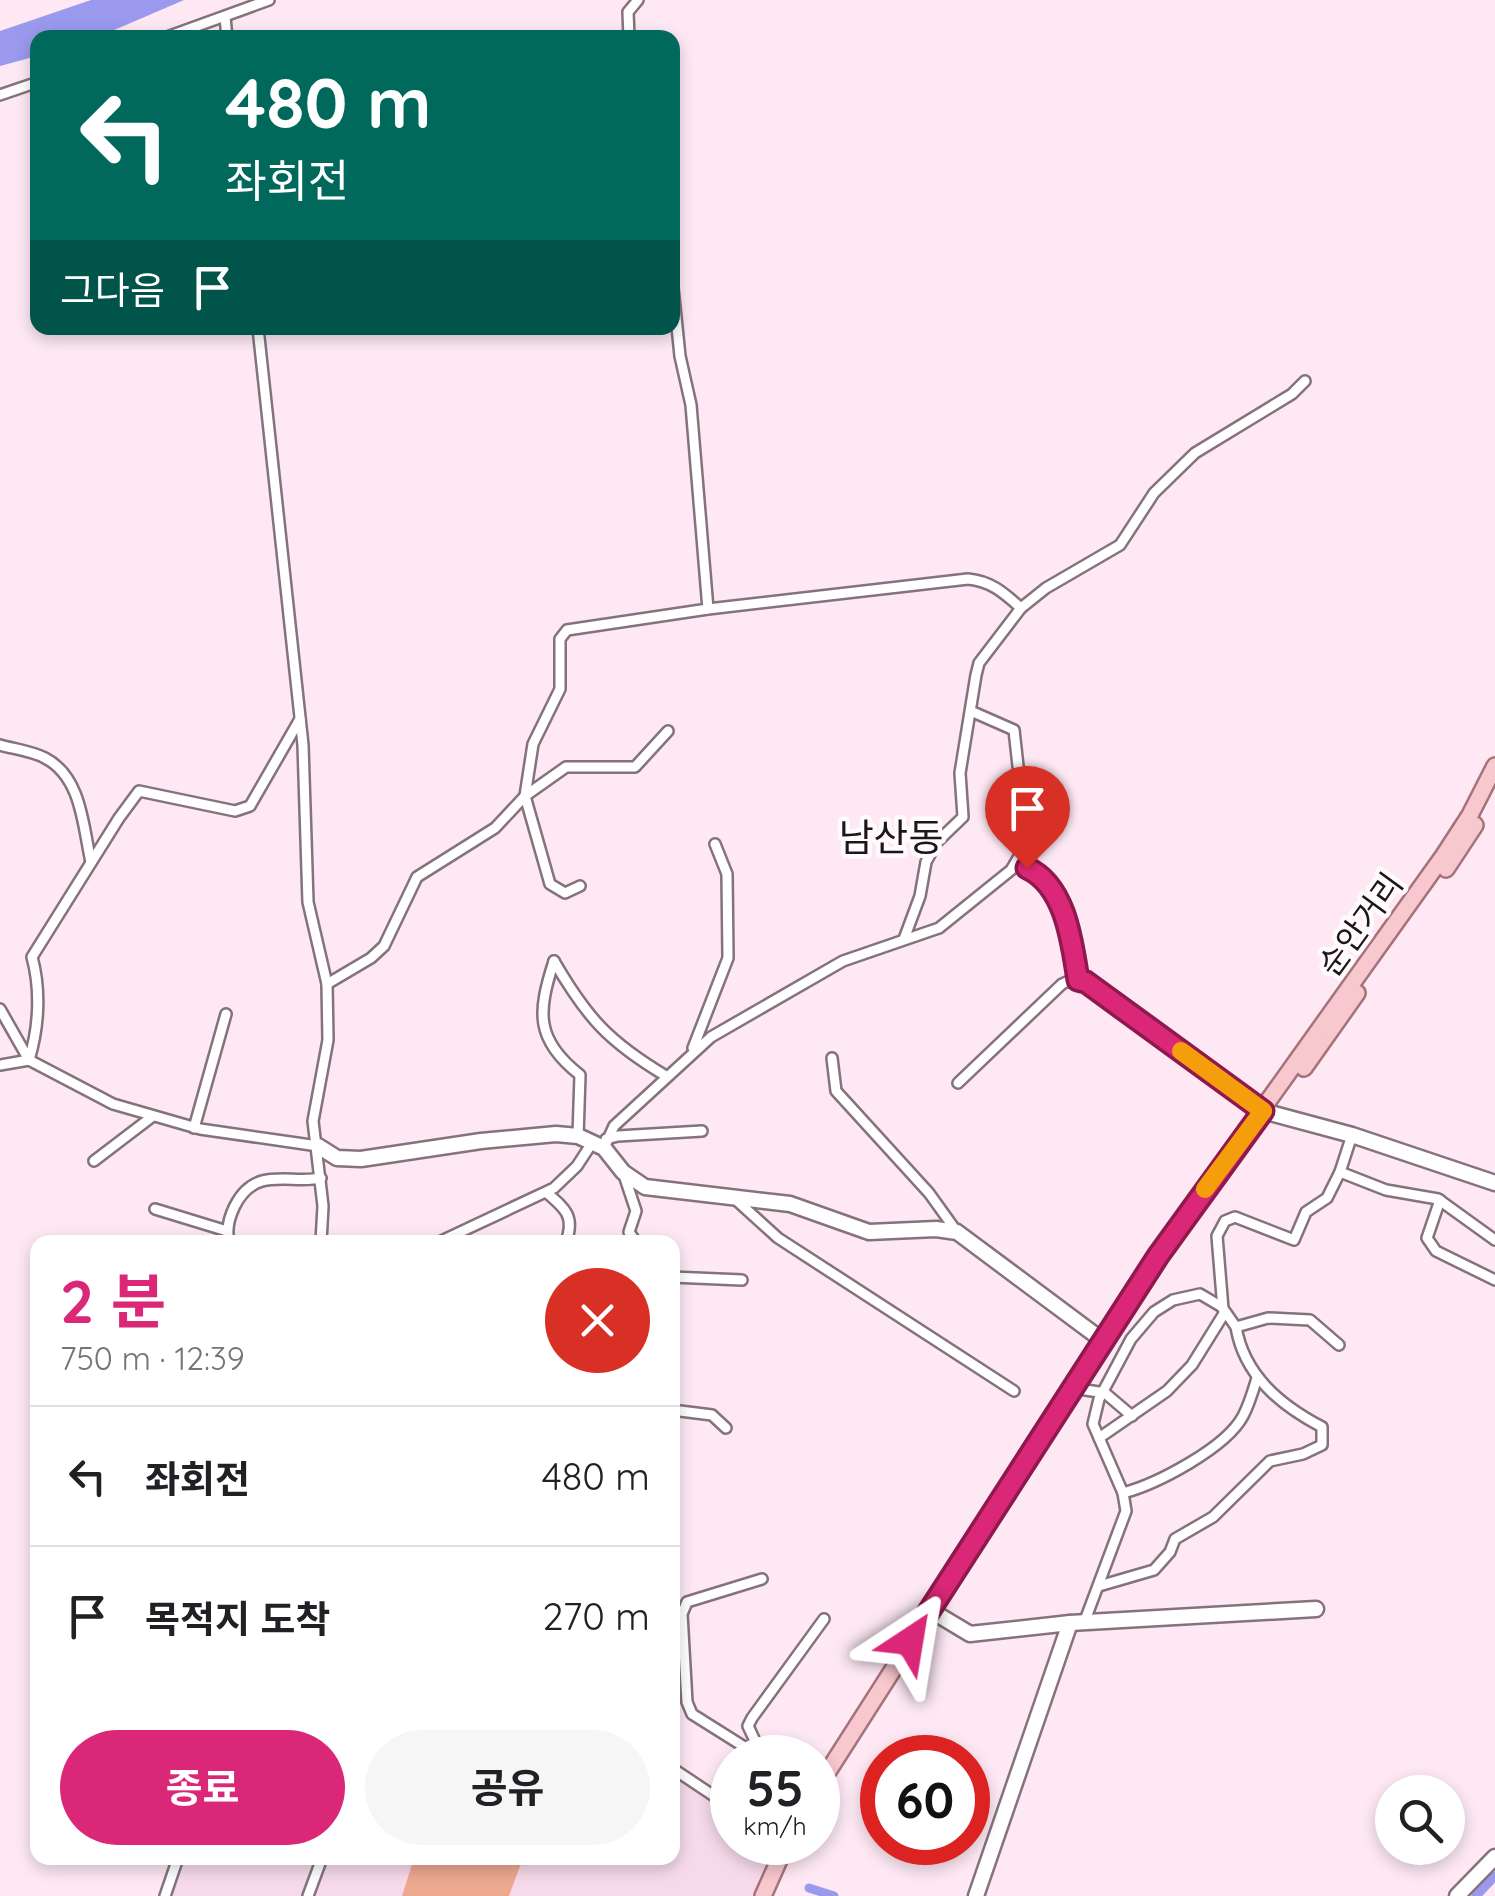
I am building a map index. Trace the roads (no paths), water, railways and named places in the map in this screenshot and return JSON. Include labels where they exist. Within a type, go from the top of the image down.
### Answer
[{"type":"main road","name":"순안거리","points":[[840,1752],[1102,1340],[1470,815],[1495,766]]},
{"type":"main road","name":"순안거리","points":[[1263,1111],[1292,1086],[1464,844],[1495,788]]},
{"type":"main road","points":[[763,1896],[777,1865]]},
{"type":"street","points":[[186,30],[269,0]]},
{"type":"street","points":[[629,30],[628,12],[638,0]]},
{"type":"street","points":[[225,16],[226,30]]},
{"type":"street","points":[[0,95],[30,85]]},
{"type":"street","points":[[259,335],[300,719],[308,902],[326,984],[328,1040],[313,1122],[321,1178],[321,1235]]},
{"type":"street","points":[[678,335],[692,405],[708,608]]},
{"type":"street","points":[[904,939],[920,896],[926,862],[937,842],[958,824],[965,810],[960,773],[979,663],[1021,608],[1046,588],[1120,545],[1154,492],[1195,453],[1292,394],[1305,380]]},
{"type":"street","points":[[580,886],[565,893],[550,884],[526,796],[534,744],[560,689],[562,634],[574,627],[708,608],[968,579],[996,587],[1021,608]]},
{"type":"street","points":[[454,1235],[547,1193],[692,1050],[833,966],[948,922],[1015,864],[1028,843],[1031,811],[1018,766],[1014,730],[972,712]]},
{"type":"street","points":[[29,1060],[37,1035],[37,974],[32,957],[90,862],[139,792],[235,810],[250,806],[300,719]]},
{"type":"street","points":[[326,984],[384,946],[417,876],[495,828],[526,796],[566,766],[635,767],[668,731]]},
{"type":"street","points":[[0,744],[42,756],[68,781],[76,793],[90,862]]},
{"type":"street","points":[[692,1050],[728,958],[727,874],[715,844]]},
{"type":"street","points":[[1015,864],[1036,872],[1061,906],[1069,922],[1078,980]]},
{"type":"street","points":[[666,1076],[624,1051],[602,1031],[554,961],[540,1004],[545,1031],[563,1062],[580,1075],[595,1142],[623,1172],[645,1187],[790,1204],[869,1232],[957,1232]]},
{"type":"street","points":[[958,1082],[1062,984],[1078,980],[1263,1111],[1495,1183]]},
{"type":"street","points":[[0,1009],[29,1060],[112,1104],[194,1128],[318,1146],[337,1158],[535,1135],[595,1142],[618,1136],[702,1131]]},
{"type":"street","points":[[194,1128],[226,1014]]},
{"type":"street","points":[[832,1058],[836,1091],[929,1193],[957,1232],[1102,1340]]},
{"type":"street","points":[[0,1065],[29,1060]]},
{"type":"street","points":[[94,1161],[153,1116]]},
{"type":"street","points":[[1100,1438],[1167,1391],[1192,1365],[1224,1311],[1217,1236],[1225,1220],[1234,1218],[1294,1240],[1306,1212],[1328,1198],[1352,1136]]},
{"type":"street","points":[[623,1172],[636,1211],[628,1232],[630,1235]]},
{"type":"street","points":[[1340,1172],[1386,1190],[1440,1200],[1495,1240]]},
{"type":"street","points":[[228,1235],[230,1218],[243,1196],[261,1181],[321,1178]]},
{"type":"street","points":[[547,1193],[566,1209],[571,1219],[568,1235]]},
{"type":"street","points":[[735,1198],[778,1238],[1014,1391]]},
{"type":"street","points":[[1440,1200],[1427,1238],[1436,1251],[1495,1280]]},
{"type":"street","points":[[155,1210],[223,1235]]},
{"type":"street","points":[[680,1277],[742,1280]]},
{"type":"street","points":[[976,1896],[1077,1623],[1099,1586],[1126,1512],[1124,1493],[1094,1424],[1099,1399],[1132,1340],[1154,1312],[1173,1300],[1200,1294],[1224,1311],[1236,1327],[1240,1350],[1257,1378],[1295,1413],[1322,1427],[1322,1445],[1303,1454],[1270,1461],[1214,1517],[1174,1540],[1170,1552],[1154,1570],[1099,1586]]},
{"type":"street","points":[[1236,1327],[1268,1318],[1310,1320],[1339,1345]]},
{"type":"street","points":[[1124,1493],[1145,1488],[1182,1469],[1226,1435],[1242,1419],[1257,1378]]},
{"type":"street","points":[[1073,1388],[1105,1393],[1132,1416]]},
{"type":"street","points":[[680,1411],[712,1415],[726,1428]]},
{"type":"street","points":[[725,1735],[692,1714],[687,1702],[682,1614],[687,1602],[762,1579]]},
{"type":"street","points":[[930,1610],[970,1634],[1077,1623],[1316,1609]]},
{"type":"street","points":[[752,1735],[748,1726],[752,1718],[824,1619]]},
{"type":"street","points":[[680,1773],[710,1793]]},
{"type":"street","points":[[1457,1896],[1495,1857]]},
{"type":"street","points":[[165,1896],[176,1865]]},
{"type":"street","points":[[308,1896],[319,1865]]},
{"type":"waterway","points":[[1476,1896],[1495,1876]]},
{"type":"waterway","points":[[809,1888],[834,1896]]},
{"type":"district","name":"남산동","points":[[891,837]]}]
